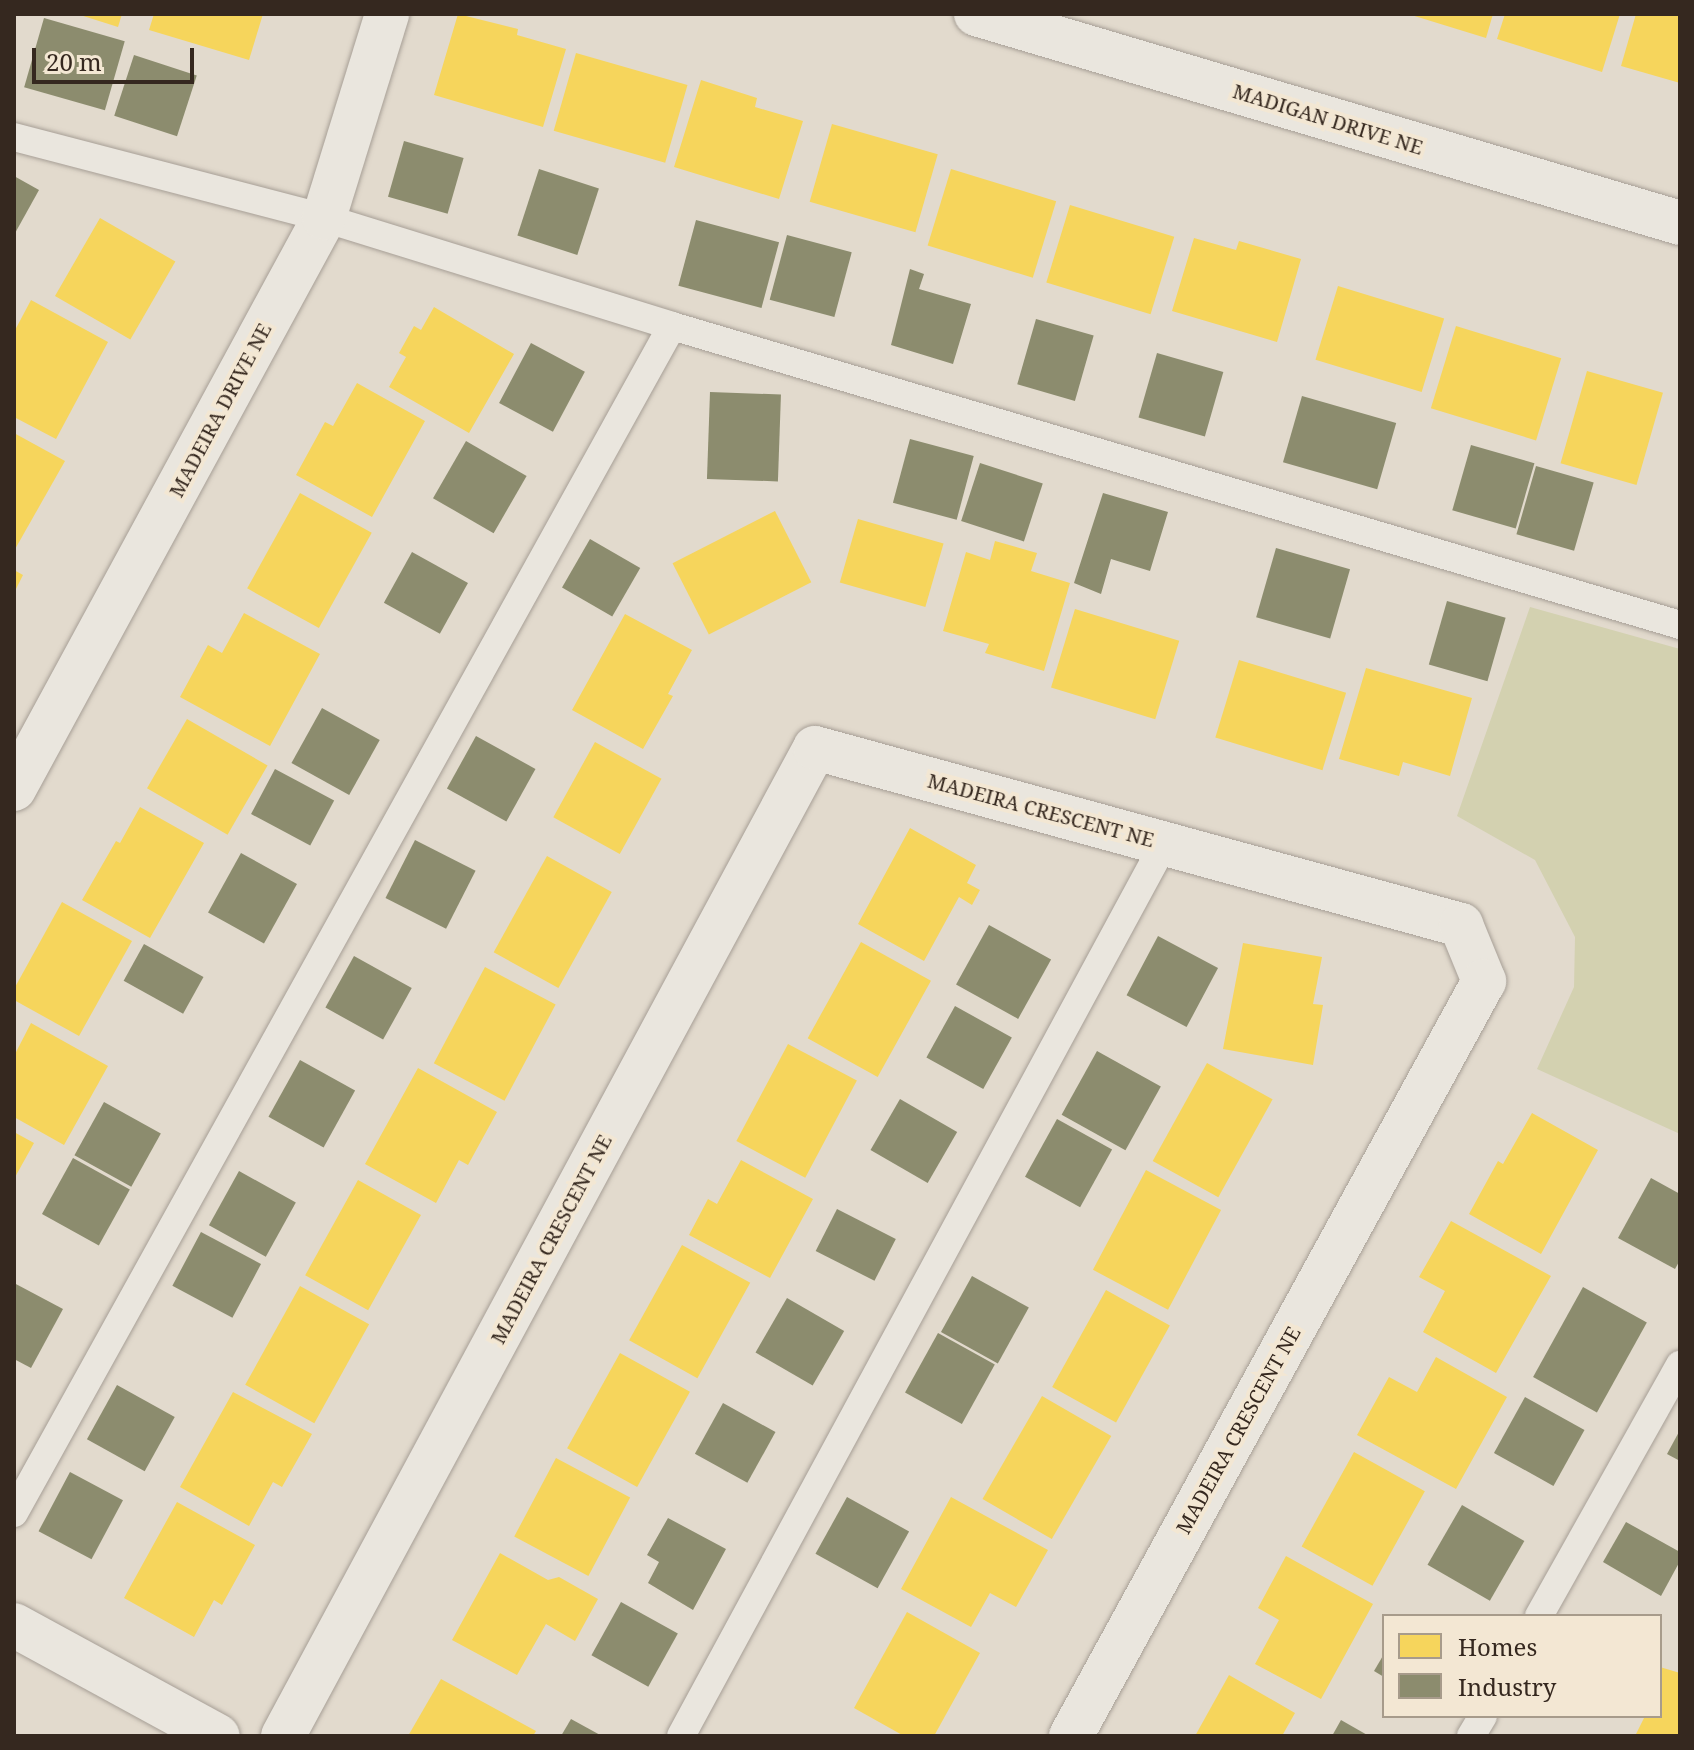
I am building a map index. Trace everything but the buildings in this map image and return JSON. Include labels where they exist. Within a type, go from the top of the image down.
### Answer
[{"type":"street","name":"MADEIRA DRIVE NE","points":[[14,789],[324,218],[387,14]]},
{"type":"street","name":"MADIGAN DRIVE NE","points":[[976,14],[1048,24],[1680,223]]},
{"type":"street","name":"MADEIRA CRESCENT NE","points":[[283,1736],[815,748],[1461,925],[1484,981],[1071,1736]]},
{"type":"street","points":[[14,1625],[218,1736]]},
{"type":"lane","points":[[14,137],[324,218],[672,326],[1680,625]]},
{"type":"lane","points":[[14,1513],[672,326]]},
{"type":"lane","points":[[681,1736],[1164,844]]},
{"type":"lane","points":[[1540,1614],[1680,1365]]},
{"type":"lane","points":[[1471,1736],[1482,1718]]},
{"type":"shaded area","points":[[1530,607],[1680,649],[1680,1134],[1537,1069],[1574,987],[1575,937],[1535,860],[1457,816]]}]
